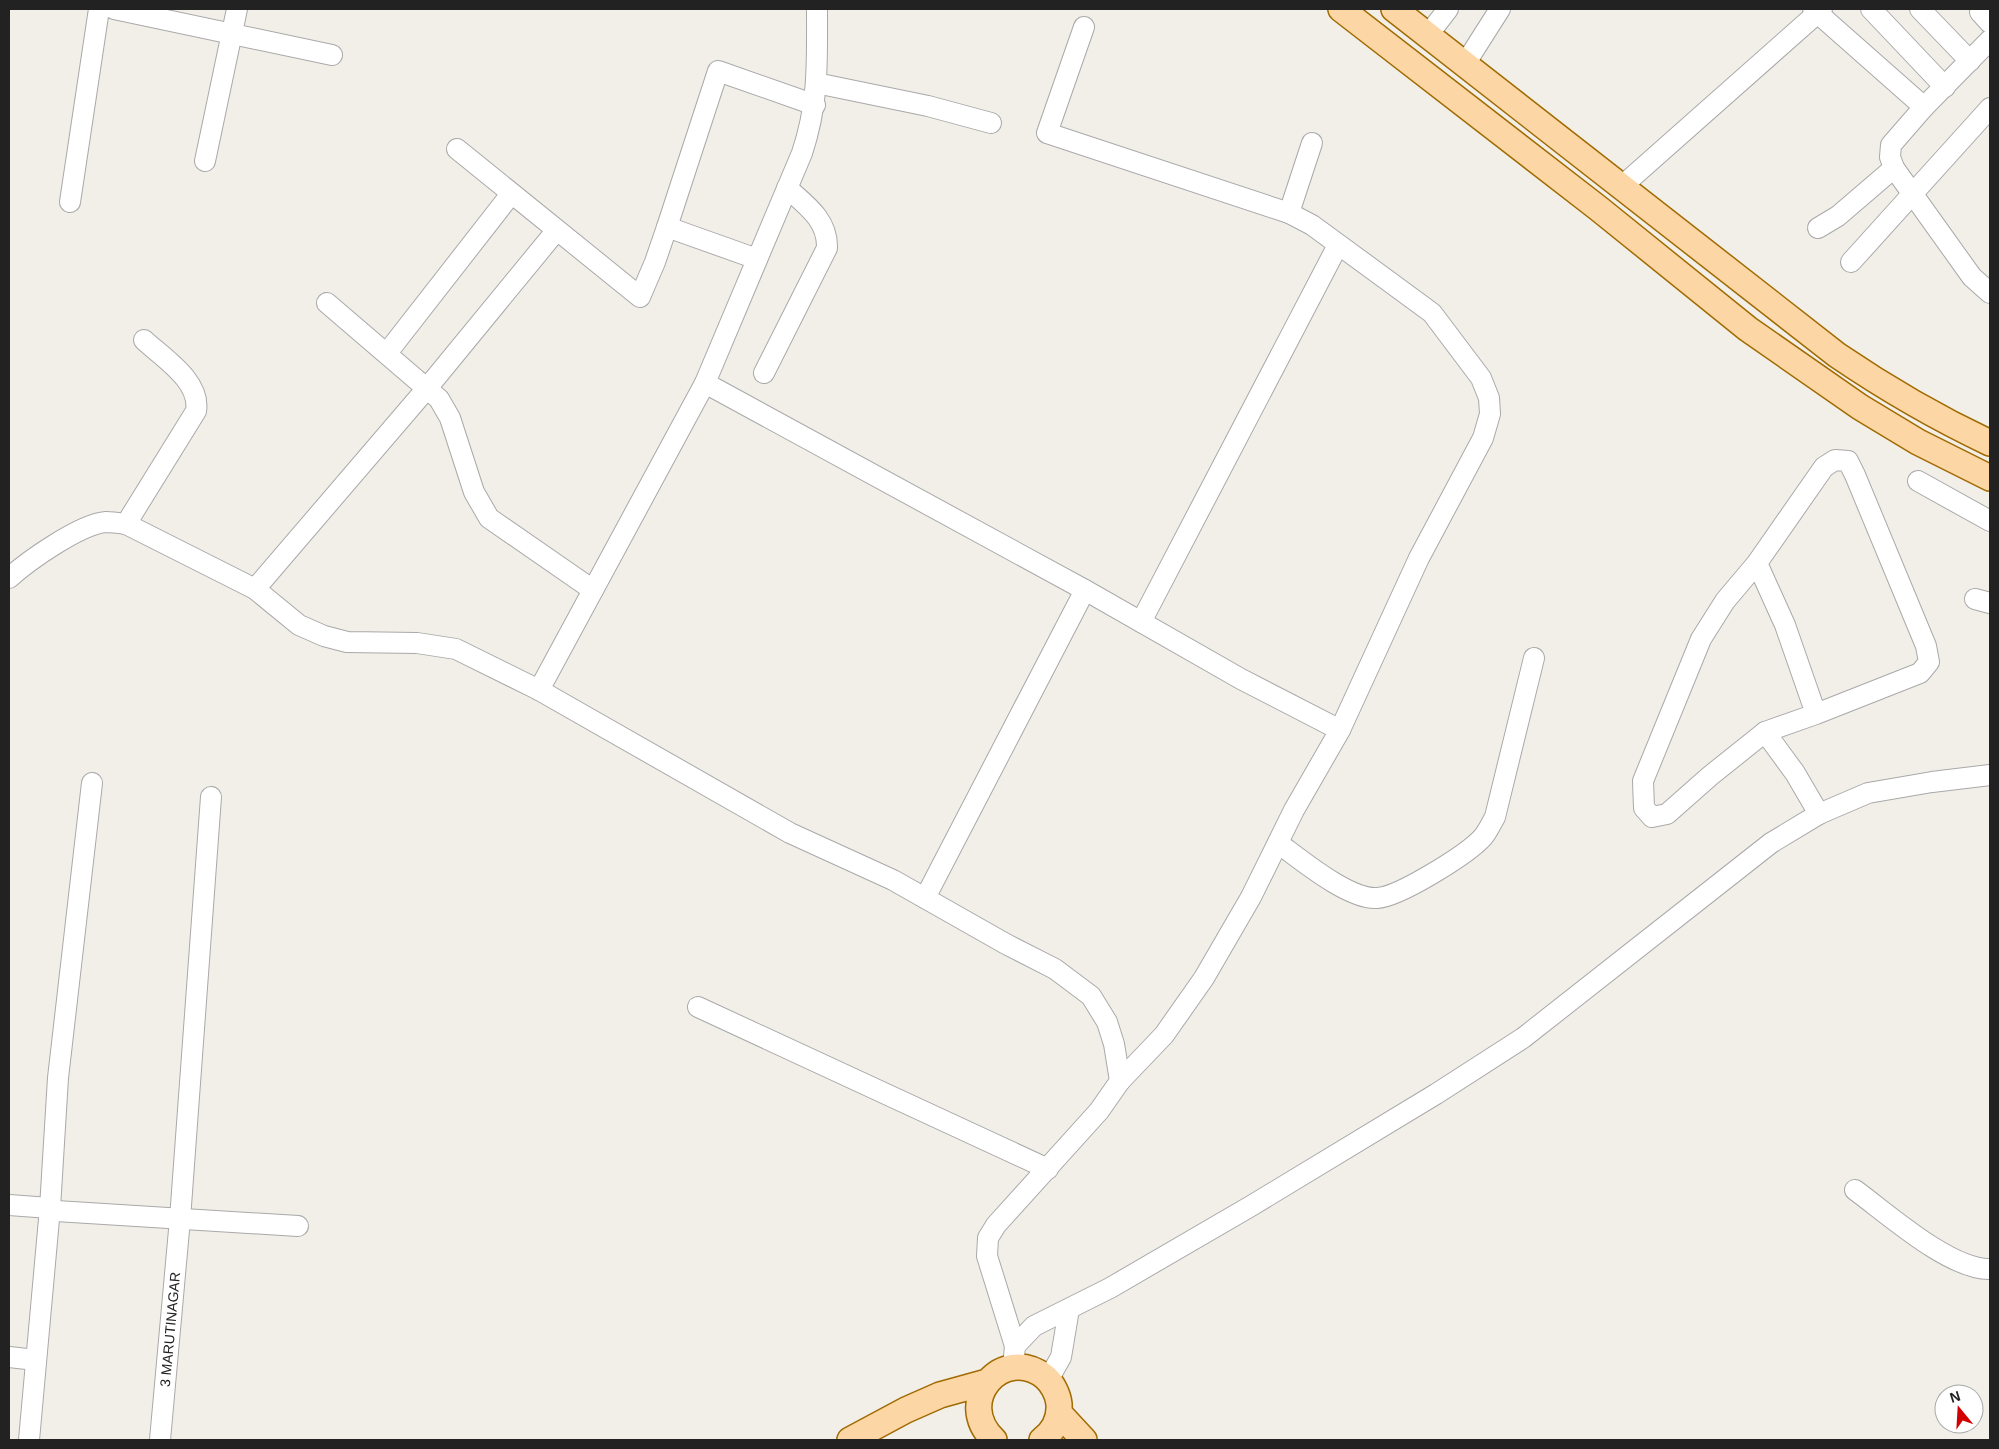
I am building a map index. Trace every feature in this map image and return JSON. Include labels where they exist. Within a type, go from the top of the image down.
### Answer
[{"type":"main road","points":[[1341,9],[1590,202],[1748,329],[1860,407],[1918,442],[1990,478]]},
{"type":"main road","points":[[1394,9],[1837,355],[1892,393],[1990,443]]},
{"type":"main road","points":[[993,1440],[985,1431],[979,1419],[978,1406],[980,1394],[987,1382],[1014,1357],[1026,1368],[1038,1372],[1048,1380],[1059,1401],[1059,1413],[1053,1429],[1042,1440]]},
{"type":"main road","points":[[850,1440],[906,1410],[940,1395],[987,1382]]},
{"type":"main road","points":[[1059,1413],[1084,1440]]},
{"type":"street","points":[[70,202],[99,9]]},
{"type":"street","points":[[206,161],[237,9]]},
{"type":"street","points":[[539,690],[705,383],[787,188],[808,136],[815,105],[818,9]]},
{"type":"street","points":[[1428,35],[1448,9]]},
{"type":"street","points":[[1465,64],[1500,9]]},
{"type":"street","points":[[1871,9],[1945,87]]},
{"type":"street","points":[[1920,9],[1970,61]]},
{"type":"street","points":[[127,10],[332,55]]},
{"type":"street","points":[[1621,187],[1817,10],[1924,107]]},
{"type":"street","points":[[1014,1357],[987,1256],[988,1238],[996,1225],[1099,1111],[1120,1081],[1164,1035],[1204,978],[1340,730],[1419,558],[1482,438],[1490,414],[1489,398],[1481,378],[1432,313],[1312,225],[1288,213],[1047,133],[1084,27]]},
{"type":"street","points":[[1990,40],[1924,107],[1891,145],[1890,157],[1894,168],[1972,277],[1990,293]]},
{"type":"street","points":[[456,149],[640,297],[655,262],[718,72],[815,105]]},
{"type":"street","points":[[816,83],[928,106],[991,124]]},
{"type":"street","points":[[1851,262],[1990,108]]},
{"type":"street","points":[[1288,213],[1312,143]]},
{"type":"street","points":[[1818,228],[1838,216],[1894,168]]},
{"type":"street","points":[[764,373],[827,248],[827,237],[820,220],[787,188]]},
{"type":"street","points":[[387,353],[511,194]]},
{"type":"street","points":[[667,227],[757,259]]},
{"type":"street","points":[[255,589],[428,387],[556,231]]},
{"type":"street","points":[[1141,622],[1338,245]]},
{"type":"street","points":[[327,303],[428,387],[439,399],[450,418],[474,492],[489,518],[593,590]]},
{"type":"street","points":[[126,524],[196,411],[198,400],[189,383],[144,340]]},
{"type":"street","points":[[705,383],[1085,590],[1241,679],[1340,730]]},
{"type":"street","points":[[1835,460],[1848,461],[1856,475],[1926,646],[1930,662],[1920,673],[1816,714],[1765,732],[1710,776],[1667,814],[1652,817],[1644,808],[1643,781],[1701,639],[1725,601],[1757,563],[1824,467],[1835,460]]},
{"type":"street","points":[[1918,482],[1990,521]]},
{"type":"street","points":[[9,578],[46,550],[89,526],[105,522],[126,524],[255,589],[300,624],[324,636],[347,642],[417,643],[456,649],[539,690],[790,833],[893,880],[1055,969],[1091,996],[1107,1022],[1114,1044],[1120,1081]]},
{"type":"street","points":[[1757,563],[1782,618],[1816,714]]},
{"type":"street","points":[[925,898],[1085,590]]},
{"type":"street","points":[[1278,843],[1314,870],[1338,884],[1354,892],[1377,898],[1404,889],[1454,860],[1483,837],[1495,817],[1534,658]]},
{"type":"street","points":[[1765,732],[1795,773],[1819,814]]},
{"type":"street","points":[[1014,1357],[1034,1326],[1110,1288],[1251,1206],[1436,1094],[1523,1038],[1755,855],[1819,814],[1868,793],[1932,782],[1990,775]]},
{"type":"street","points":[[29,1440],[50,1208],[58,1078],[92,783]]},
{"type":"street","name":"3 MARUTINAGAR","points":[[160,1440],[180,1219],[211,797]]},
{"type":"street","points":[[698,1007],[1048,1169]]},
{"type":"street","points":[[1855,1190],[1939,1251],[1962,1264],[1990,1269]]},
{"type":"street","points":[[9,1205],[50,1208],[56,1211],[298,1226]]},
{"type":"street","points":[[1048,1380],[1062,1357],[1069,1308]]},
{"type":"street","points":[[9,1357],[36,1360]]}]
